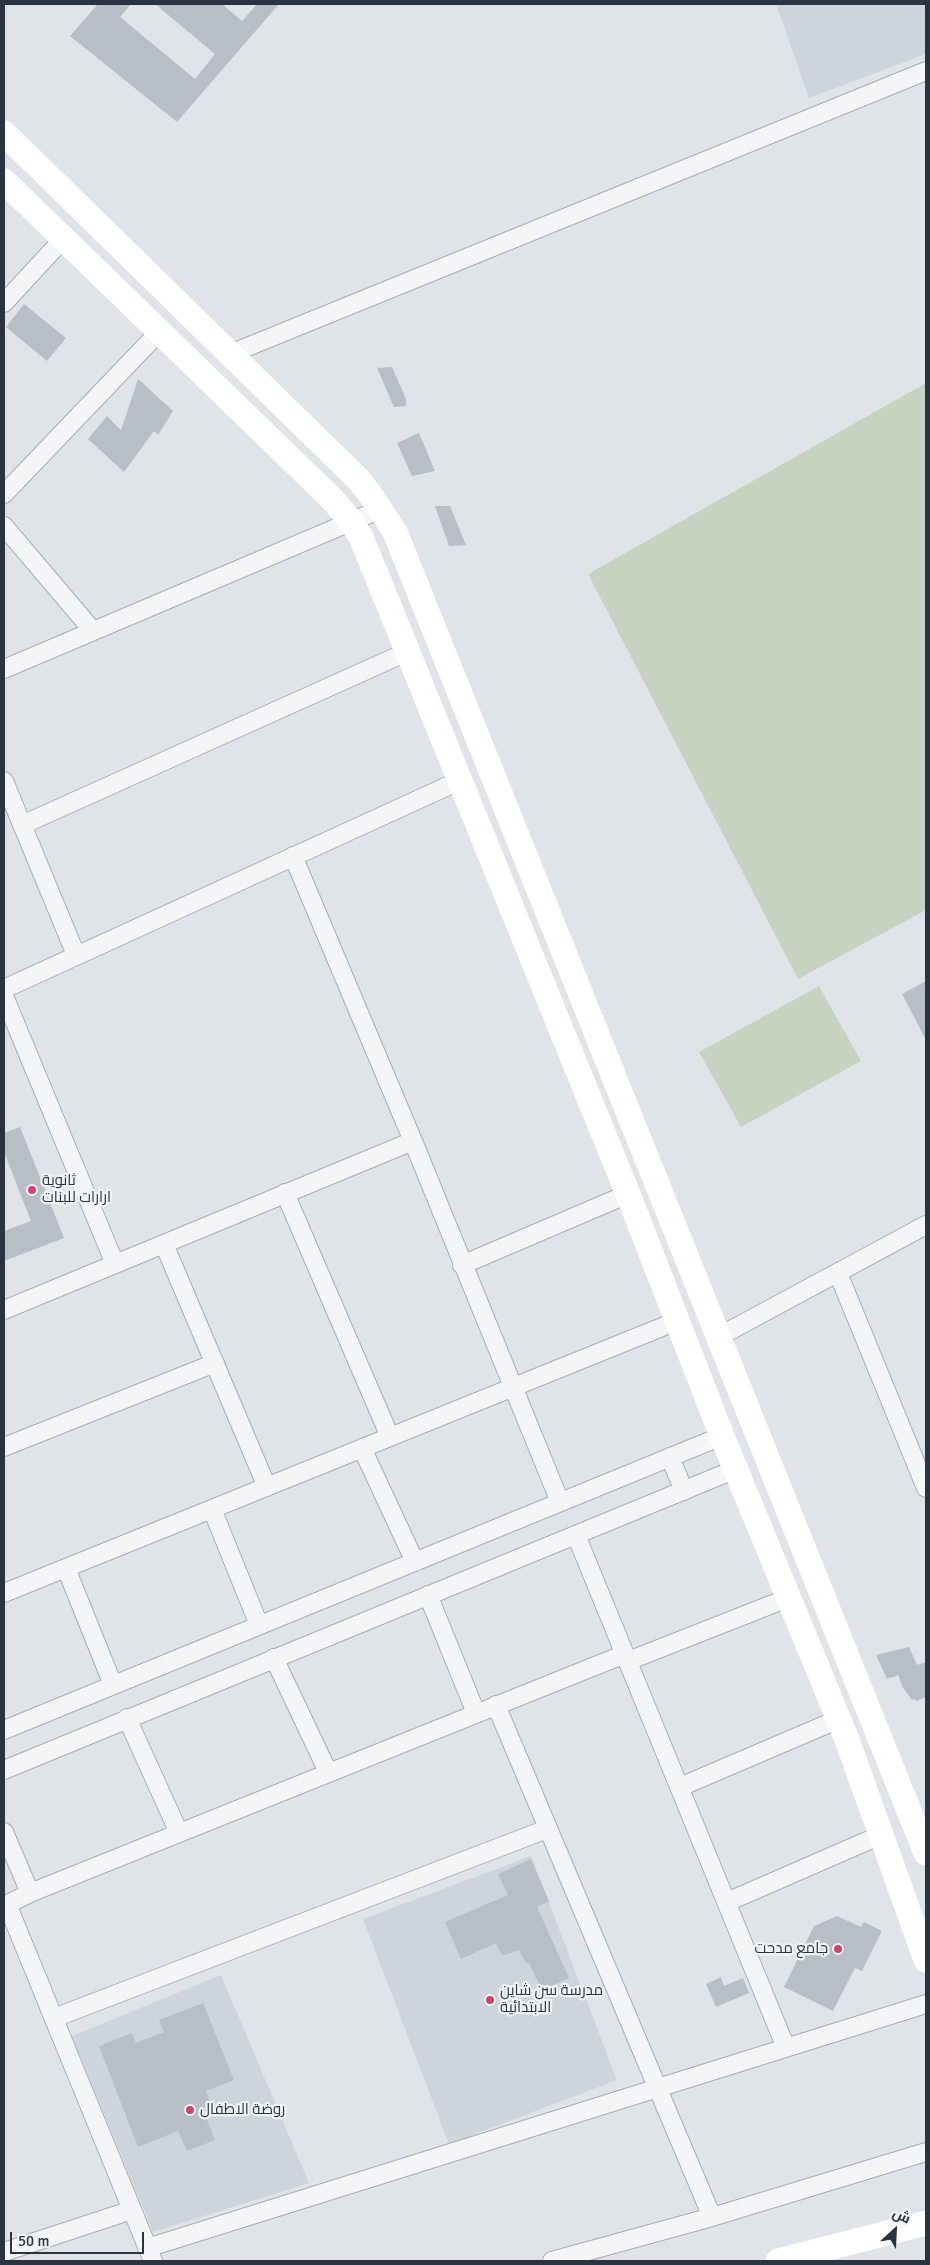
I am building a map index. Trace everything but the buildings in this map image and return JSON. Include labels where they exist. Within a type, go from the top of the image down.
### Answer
[{"type":"street","points":[[230,354],[926,71]]},
{"type":"street","points":[[4,133],[358,479],[381,509],[407,557],[926,1854]]},
{"type":"street","points":[[4,181],[332,499],[351,521],[369,554],[628,1194],[722,1436],[839,1719],[926,1960]]},
{"type":"street","points":[[4,303],[64,238]]},
{"type":"street","points":[[4,494],[159,332]]},
{"type":"street","points":[[4,669],[381,509]]},
{"type":"street","points":[[4,526],[94,631]]},
{"type":"street","points":[[22,825],[409,651]]},
{"type":"street","points":[[4,989],[461,780]]},
{"type":"street","points":[[4,781],[76,956]]},
{"type":"street","points":[[293,856],[413,1141],[560,1502]]},
{"type":"street","points":[[4,996],[116,1264]]},
{"type":"street","points":[[4,1310],[413,1141]]},
{"type":"street","points":[[285,1193],[390,1437]]},
{"type":"street","points":[[462,1265],[628,1194]]},
{"type":"street","points":[[720,1336],[926,1226]]},
{"type":"street","points":[[164,1244],[267,1487]]},
{"type":"street","points":[[658,1270],[689,1259]]},
{"type":"street","points":[[838,1273],[926,1488]]},
{"type":"street","points":[[4,1593],[677,1321]]},
{"type":"street","points":[[4,1447],[215,1363]]},
{"type":"street","points":[[4,1730],[722,1436]]},
{"type":"street","points":[[362,1448],[415,1562]]},
{"type":"street","points":[[670,1457],[684,1491]]},
{"type":"street","points":[[4,1770],[736,1469]]},
{"type":"street","points":[[212,1509],[259,1625]]},
{"type":"street","points":[[766,1541],[796,1528]]},
{"type":"street","points":[[576,1535],[786,2048]]},
{"type":"street","points":[[66,1568],[113,1685]]},
{"type":"street","points":[[428,1595],[476,1713]]},
{"type":"street","points":[[788,1598],[496,1705],[30,1893],[6,1905],[150,2254],[658,2088],[926,2004]]},
{"type":"street","points":[[274,1658],[328,1772]]},
{"type":"street","points":[[496,1705],[712,2217]]},
{"type":"street","points":[[127,1718],[178,1833]]},
{"type":"street","points":[[680,1787],[839,1719]]},
{"type":"street","points":[[54,2018],[547,1829]]},
{"type":"street","points":[[4,1832],[30,1893]]},
{"type":"street","points":[[727,1902],[881,1835]]},
{"type":"street","points":[[552,2261],[712,2217],[926,2152]]},
{"type":"street","points":[[4,2252],[132,2210]]},
{"type":"street","points":[[778,2261],[926,2223]]},
{"type":"shaded area","points":[[776,4],[926,4],[926,54],[809,98]]},
{"type":"shaded area","name":"مدرسة سن شاين الابتدائية","points":[[531,1856],[617,2080],[449,2144],[363,1919]]},
{"type":"shaded area","name":"روضة الاطفال","points":[[221,1975],[309,2183],[153,2232],[72,2036]]},
{"type":"green space","points":[[926,383],[926,910],[798,979],[588,574]]},
{"type":"green space","points":[[819,986],[861,1061],[741,1127],[699,1052]]},
{"type":"place","name":"ثانوية ارارات للبنات","points":[[32,1190]]},
{"type":"place","name":"جامع مدحت","points":[[838,1949]]},
{"type":"place","name":"مدرسة سن شاين الابتدائية","points":[[490,2000]]},
{"type":"place","name":"روضة الاطفال","points":[[190,2110]]}]
